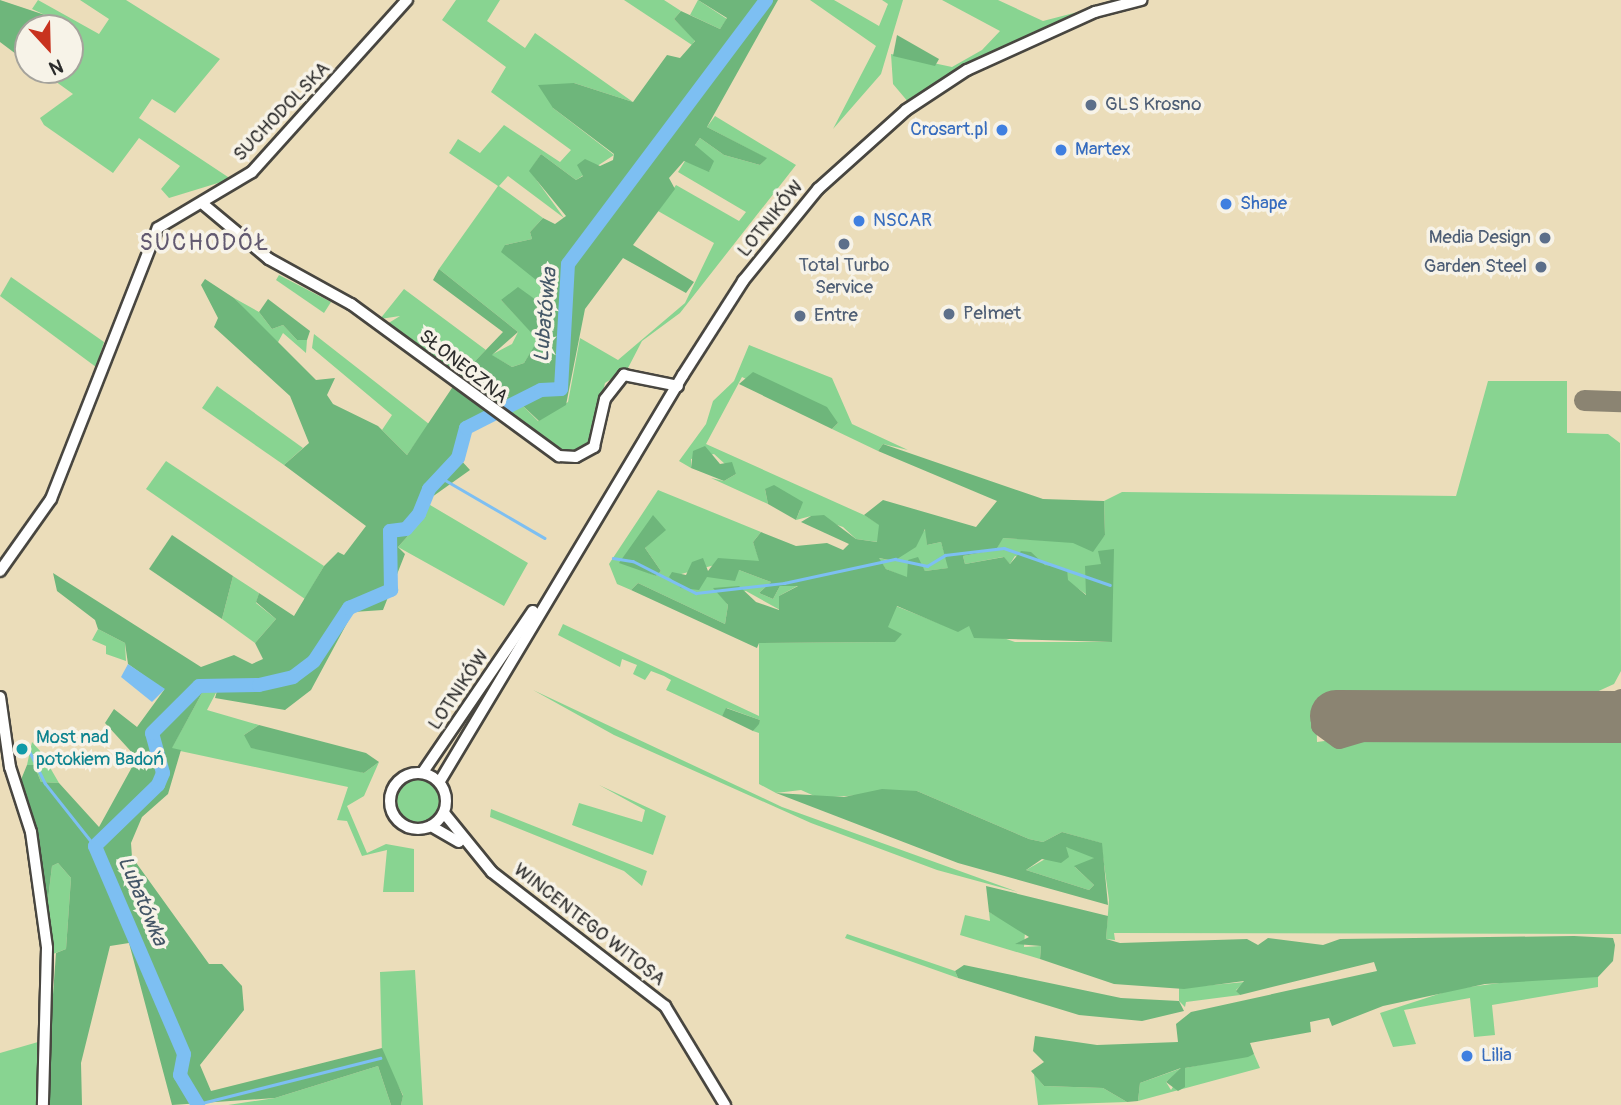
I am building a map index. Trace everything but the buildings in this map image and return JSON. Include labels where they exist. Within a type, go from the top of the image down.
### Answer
[{"type":"street","name":"SUCHODOLSKA","points":[[0,571],[51,499],[163,223],[203,204],[258,165],[407,0]]},
{"type":"street","name":"LOTNIKÓW","points":[[440,781],[549,593],[678,386],[781,231],[818,189],[906,110],[1017,44],[1141,0]]},
{"type":"street","name":"SŁONECZNA","points":[[203,204],[253,248],[351,304],[502,420],[550,453],[571,458],[594,447],[605,399],[624,375],[678,386]]},
{"type":"street","name":"LOTNIKÓW","points":[[423,772],[549,593]]},
{"type":"street","points":[[0,697],[9,746],[31,832],[47,948],[43,1105]]},
{"type":"street","points":[[423,772],[440,781],[447,796],[444,813],[431,826],[405,826],[390,804],[398,780],[423,772]]},
{"type":"street","name":"WINCENTEGO WITOSA","points":[[444,813],[470,849]]},
{"type":"street","name":"WINCENTEGO WITOSA","points":[[431,826],[470,849],[665,1006],[725,1105]]},
{"type":"green space","points":[[0,0],[42,14],[14,14],[14,52],[0,42]]},
{"type":"green space","points":[[38,0],[63,14],[43,14],[32,9]]},
{"type":"green space","points":[[80,0],[126,0],[220,59],[175,113],[152,99],[139,118],[231,179],[169,198],[161,189],[180,166],[139,138],[113,173],[44,125],[40,118],[73,94],[59,84],[84,84],[84,26],[99,34],[109,19]]},
{"type":"green space","points":[[456,0],[500,0],[487,21],[525,48],[535,33],[633,102],[574,83],[553,108],[614,155],[576,180],[541,154],[530,171],[564,218],[508,176],[499,186],[543,218],[530,232],[532,239],[505,245],[547,288],[536,300],[501,300],[539,340],[524,363],[512,367],[491,355],[512,344],[518,332],[439,269],[498,186],[449,153],[458,139],[480,153],[504,125],[560,162],[571,150],[491,92],[506,67],[442,20]]},
{"type":"green space","points":[[624,0],[664,0],[681,11],[674,19],[695,40],[692,45]]},
{"type":"green space","points":[[698,0],[727,19],[720,29],[690,15]]},
{"type":"green space","points":[[698,0],[778,0],[707,127],[767,158],[760,165],[724,155],[700,138],[695,145],[714,161],[709,172],[684,161],[669,178],[675,189],[633,245],[694,282],[686,293],[623,258],[585,309],[566,405],[539,421],[522,405],[493,412],[468,430],[459,458],[470,470],[425,502],[424,518],[398,547],[405,554],[383,610],[353,612],[311,690],[285,710],[215,698],[217,691],[202,693],[172,748],[181,750],[168,794],[142,817],[131,843],[132,857],[209,964],[222,964],[242,986],[244,1010],[200,1065],[211,1091],[382,1048],[403,1096],[401,1105],[391,1105],[378,1066],[275,1098],[172,1105],[129,943],[110,946],[81,1063],[82,1105],[45,1105],[56,953],[66,949],[71,878],[58,863],[52,866],[47,908],[20,782],[27,765],[34,765],[41,782],[59,783],[99,827],[137,758],[105,723],[114,709],[137,727],[164,690],[128,664],[125,643],[98,629],[95,620],[57,591],[53,573],[201,667],[234,655],[252,664],[263,659],[255,643],[276,619],[256,602],[259,593],[294,616],[324,566],[338,552],[344,555],[366,526],[284,465],[309,443],[290,396],[214,327],[218,318],[201,285],[205,279],[234,298],[316,380],[335,378],[327,395],[333,404],[378,426],[407,455],[458,379],[503,332],[433,280],[439,269],[518,332],[492,355],[512,367],[524,363],[538,340],[501,300],[518,287],[536,300],[546,288],[501,252],[505,245],[532,239],[530,232],[543,218],[555,224],[566,216],[529,171],[541,154],[576,180],[583,176],[577,165],[585,159],[600,166],[613,160],[614,154],[553,108],[538,85],[574,83],[633,102],[667,55],[680,58],[695,41],[674,19],[681,11],[720,29],[727,18]]},
{"type":"green space","points":[[810,0],[834,0],[879,26],[888,4],[882,0],[903,0],[881,74],[833,129],[876,46]]},
{"type":"green space","points":[[942,0],[998,0],[1043,21],[1124,0],[1033,32],[909,103],[893,84],[891,54],[952,67],[982,50],[1000,31]]},
{"type":"green space","points":[[897,35],[939,59],[935,66],[893,56]]},
{"type":"green space","points":[[715,116],[796,165],[680,313],[642,341],[628,368],[605,383],[592,439],[576,451],[555,450],[501,410],[522,405],[538,421],[568,402],[580,338],[618,360],[685,303],[714,243],[658,211],[676,185],[739,221],[746,212],[678,172],[685,161],[710,171],[695,145],[700,138],[724,155],[760,165],[766,158],[707,127]]},
{"type":"green space","points":[[279,275],[331,302],[324,313],[276,280]]},
{"type":"green space","points":[[11,277],[104,342],[96,367],[0,296]]},
{"type":"green space","points":[[404,289],[486,350],[458,379],[387,324],[400,316],[380,319]]},
{"type":"green space","points":[[234,298],[259,312],[272,329],[283,325],[297,340],[307,340],[306,353],[283,333],[277,344]]},
{"type":"green space","points":[[268,299],[310,331],[307,340],[297,340],[283,325],[272,329],[259,312]]},
{"type":"green space","points":[[314,334],[429,424],[407,455],[382,430],[392,415],[312,348]]},
{"type":"green space","points":[[749,345],[832,378],[852,424],[908,450],[883,444],[878,451],[832,429],[838,423],[742,377],[706,444],[864,515],[880,525],[878,542],[856,539],[843,527],[811,516],[796,520],[800,510],[779,493],[765,489],[768,504],[711,478],[724,481],[736,474],[714,454],[691,459],[691,468],[679,461],[706,424],[713,401],[734,381]]},
{"type":"green space","points":[[753,372],[827,407],[838,423],[832,429],[739,384]]},
{"type":"green space","points":[[1488,381],[1567,381],[1567,433],[1608,434],[1620,443],[1621,671],[1614,684],[1581,699],[1316,699],[1317,742],[1384,733],[1621,734],[1621,934],[1114,933],[1115,940],[1106,939],[1109,900],[1101,843],[1062,832],[1043,842],[1029,839],[917,791],[819,798],[801,790],[776,793],[759,784],[759,733],[753,731],[760,720],[727,708],[722,716],[666,690],[671,680],[664,676],[651,671],[645,680],[633,674],[637,665],[622,659],[620,667],[558,635],[563,624],[759,716],[759,643],[894,642],[887,627],[896,606],[958,631],[963,624],[1015,642],[1112,642],[1102,565],[1090,578],[1087,595],[1045,565],[1015,556],[1010,564],[1003,557],[965,564],[963,556],[996,550],[1002,538],[1097,543],[1105,535],[1104,501],[1122,492],[1456,496]]},
{"type":"green space","points":[[217,386],[303,448],[284,465],[202,408]]},
{"type":"green space","points":[[883,444],[1043,499],[1104,501],[1105,535],[1093,552],[1073,543],[1003,538],[996,550],[963,556],[965,564],[1004,557],[1010,564],[1021,551],[1031,552],[1045,565],[1067,569],[1068,580],[1086,595],[1085,566],[1101,564],[1098,551],[1114,549],[1112,642],[974,638],[969,626],[958,632],[897,606],[888,627],[902,634],[895,642],[759,643],[757,648],[631,590],[638,583],[725,624],[728,605],[713,588],[739,586],[756,602],[779,610],[779,596],[798,586],[780,586],[773,599],[759,593],[771,582],[739,570],[735,581],[707,577],[699,590],[681,588],[669,577],[672,572],[686,575],[692,562],[703,558],[708,571],[718,558],[759,561],[753,542],[761,532],[796,546],[827,543],[843,550],[849,544],[801,522],[811,516],[824,515],[856,539],[877,542],[879,525],[864,515],[883,500],[976,527],[997,501],[878,451]],"holes":[[[925,529],[927,545],[941,542],[948,568],[925,571],[918,557],[908,560],[907,577],[886,569],[879,558],[894,561],[916,547]]]},
{"type":"green space","points":[[705,446],[720,464],[732,462],[736,474],[724,481],[691,468],[693,451]]},
{"type":"green space","points":[[166,461],[324,566],[305,599],[146,489]]},
{"type":"green space","points":[[774,485],[803,502],[796,520],[768,504],[765,489]]},
{"type":"green space","points":[[658,490],[761,532],[753,542],[760,562],[726,562],[670,577],[681,582],[739,570],[771,582],[759,593],[773,599],[780,586],[799,585],[779,596],[780,610],[746,591],[720,594],[728,605],[725,624],[638,583],[631,590],[617,584],[609,564]],"holes":[[[647,527],[655,537],[645,548],[661,571],[656,576],[644,571],[636,541]]]},
{"type":"green space","points":[[425,502],[528,563],[504,606],[398,547],[424,518]]},
{"type":"green space","points":[[653,515],[666,530],[645,548],[661,571],[656,576],[619,563]]},
{"type":"green space","points":[[926,529],[927,545],[941,542],[949,568],[925,571],[918,561],[907,578],[886,569],[878,558],[894,561]]},
{"type":"green space","points":[[172,535],[233,576],[222,619],[149,569]]},
{"type":"green space","points":[[233,576],[259,593],[256,603],[276,619],[255,643],[222,619]]},
{"type":"green space","points":[[98,629],[125,643],[126,661],[106,654],[106,646],[92,640]]},
{"type":"green space","points":[[533,690],[782,807],[1018,892],[937,870],[811,823],[614,735]]},
{"type":"green space","points":[[217,691],[207,710],[259,725],[244,735],[364,773],[379,762],[364,796],[347,806],[367,853],[386,844],[414,849],[414,892],[383,892],[387,850],[362,856],[347,821],[337,820],[348,787],[171,749],[202,693]]},
{"type":"green space","points":[[726,708],[760,720],[759,724],[753,731],[722,716]]},
{"type":"green space","points":[[259,725],[366,753],[379,762],[364,773],[251,748],[244,735]]},
{"type":"green space","points":[[32,742],[59,783],[41,782],[34,765],[27,765]]},
{"type":"green space","points":[[418,780],[433,786],[439,801],[433,816],[418,822],[403,816],[397,801],[403,786]]},
{"type":"green space","points":[[599,785],[666,816],[653,855],[572,825],[579,803],[642,822],[645,810]]},
{"type":"green space","points":[[882,789],[917,791],[1029,839],[1043,842],[1062,832],[1102,843],[1108,905],[958,863],[776,793],[844,797]],"holes":[[[1066,847],[1094,858],[1074,866],[1094,885],[1089,890],[1026,870],[1042,859],[1061,863],[1069,857]]]},
{"type":"green space","points":[[491,809],[647,871],[642,886],[624,871],[490,817]]},
{"type":"green space","points":[[1066,847],[1089,851],[1095,858],[1075,867],[1094,885],[1089,890],[1026,870]]},
{"type":"green space","points":[[58,863],[71,878],[66,949],[53,954],[47,908],[52,866]]},
{"type":"green space","points":[[986,886],[1108,916],[1106,939],[1120,943],[1247,939],[1258,945],[1268,938],[1323,945],[1340,939],[1574,936],[1613,938],[1615,945],[1613,961],[1598,977],[1485,984],[1383,1006],[1332,1026],[1329,1018],[1310,1022],[1311,1032],[1250,1043],[1254,1054],[1248,1057],[1185,1068],[1185,1087],[1178,1091],[1166,1082],[1181,1068],[1140,1083],[1138,1101],[1127,1102],[1103,1088],[1044,1086],[1031,1071],[1044,1062],[1033,1051],[1035,1036],[1097,1045],[1178,1042],[1176,1024],[1191,1012],[1377,971],[1374,962],[1240,995],[1236,991],[1244,981],[1184,989],[1114,984],[1040,959],[1041,946],[1015,944],[1029,937],[989,912]]},
{"type":"green space","points":[[989,912],[1025,932],[1024,947],[1041,946],[1040,959],[960,935],[965,915],[990,921]]},
{"type":"green space","points":[[847,934],[955,971],[958,978],[845,938]]},
{"type":"green space","points":[[964,965],[1121,998],[1179,1001],[1184,1011],[1142,1021],[1079,1015],[958,978],[955,971]]},
{"type":"green space","points":[[415,970],[423,1105],[401,1105],[403,1095],[382,1055],[380,972]]},
{"type":"green space","points":[[1561,975],[1598,977],[1598,987],[1492,1005],[1495,1035],[1474,1037],[1470,998],[1404,1010],[1416,1044],[1393,1047],[1380,1013],[1454,989]]},
{"type":"green space","points":[[1245,982],[1236,990],[1240,995],[1186,1002],[1185,1007],[1179,1001],[1179,988]]},
{"type":"green space","points":[[38,1042],[36,1105],[0,1105],[0,1053]]},
{"type":"green space","points":[[1254,1054],[1260,1068],[1138,1101],[1140,1083],[1182,1068],[1166,1082],[1171,1090],[1185,1068]]},
{"type":"green space","points":[[378,1066],[391,1105],[228,1105],[275,1098]]},
{"type":"green space","points":[[1034,1074],[1044,1086],[1103,1088],[1127,1102],[1038,1105]]},
{"type":"water","points":[[128,664],[165,689],[152,702],[121,677]]},
{"type":"waterway","name":"Lubatówka","points":[[198,1105],[180,1075],[184,1054],[95,846],[158,785],[163,773],[152,733],[199,686],[259,685],[293,677],[314,661],[349,608],[391,590],[390,531],[406,529],[419,514],[429,489],[458,458],[466,428],[541,390],[561,389],[568,264],[766,0]]},
{"type":"waterway","points":[[440,477],[545,538]]},
{"type":"waterway","points":[[613,558],[633,561],[696,593],[784,583],[895,559],[927,566],[945,555],[1004,548],[1110,585]]},
{"type":"waterway","points":[[10,747],[29,750],[45,783],[95,846]]},
{"type":"waterway","points":[[198,1104],[380,1058]]},
{"type":"taxiway","points":[[1584,400],[1621,401]]},
{"type":"taxiway","points":[[1580,717],[1621,699]]},
{"type":"taxiway","points":[[1376,716],[1332,703],[1324,707],[1321,725],[1339,738],[1413,716]]},
{"type":"runway","points":[[1336,716],[1621,717]]},
{"type":"place","name":"GLS Krosno","points":[[1091,105]]},
{"type":"place","name":"Crosart.pl","points":[[1002,130]]},
{"type":"place","name":"Martex","points":[[1061,150]]},
{"type":"place","name":"Shape","points":[[1226,204]]},
{"type":"place","name":"NSCAR","points":[[859,221]]},
{"type":"place","name":"Media Design","points":[[1545,238]]},
{"type":"place","name":"Total Turbo Service","points":[[844,244]]},
{"type":"place","name":"Garden Steel","points":[[1541,267]]},
{"type":"place","name":"Pelmet","points":[[949,314]]},
{"type":"place","name":"Entre","points":[[800,316]]},
{"type":"place","name":"Most nad potokiem Badoń","points":[[22,749]]},
{"type":"place","name":"Lilia","points":[[1467,1056]]},
{"type":"district","name":"SUCHODÓŁ","points":[[205,243]]}]
